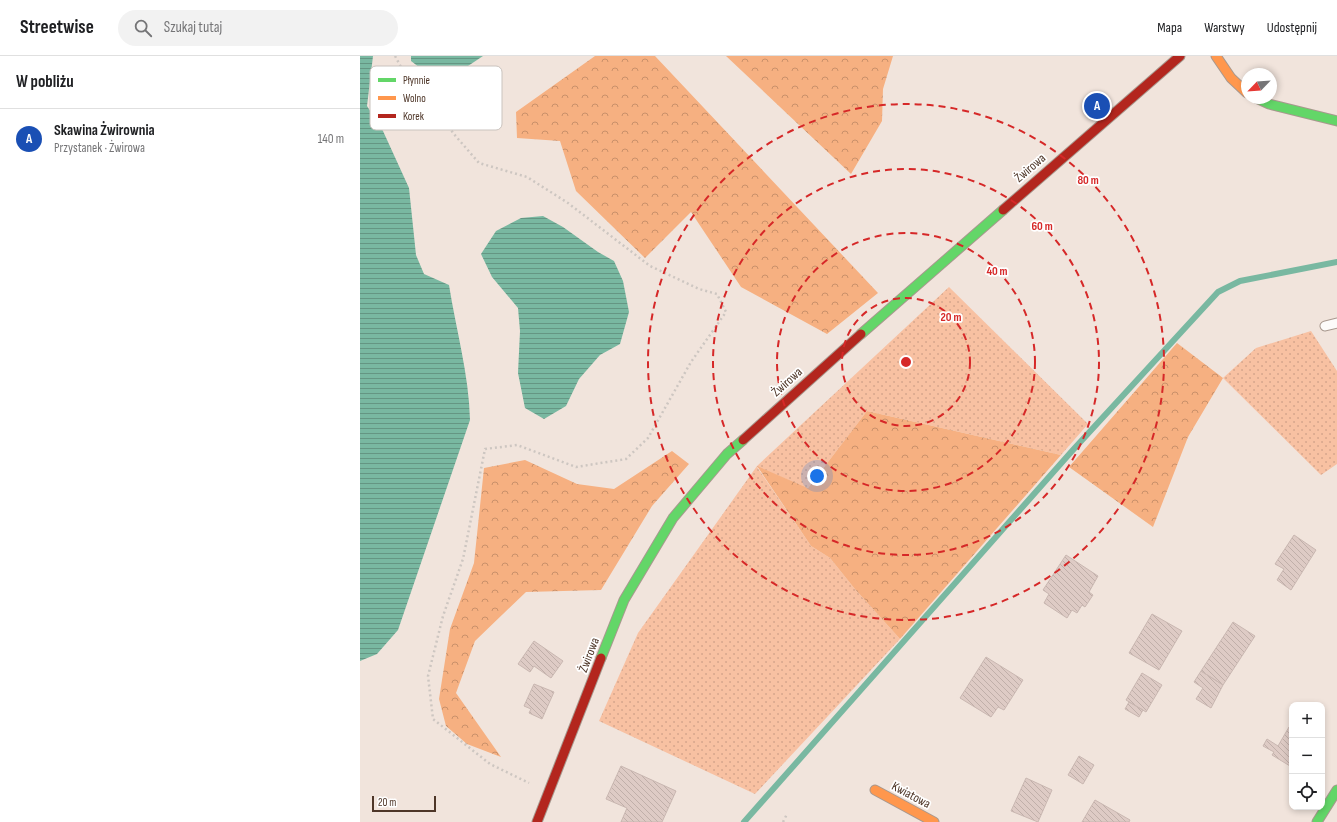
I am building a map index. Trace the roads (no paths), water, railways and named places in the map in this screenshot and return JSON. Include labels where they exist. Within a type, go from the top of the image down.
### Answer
[{"type":"street","name":"Żwirowa","points":[[537,822],[624,600],[673,518],[727,454],[816,373],[1180,56]]},
{"type":"street","points":[[1216,56],[1230,78],[1241,88]]},
{"type":"street","points":[[1269,104],[1337,121]]},
{"type":"street","name":"Kwiatowa","points":[[875,790],[934,822]]},
{"type":"street","points":[[1318,822],[1337,790]]},
{"type":"lane","points":[[1325,326],[1337,323]]},
{"type":"waterway","points":[[744,822],[1072,451],[1218,292],[1240,281],[1337,262]]},
{"type":"place","name":"Skawina Żwirownia","points":[[1097,106]]}]
